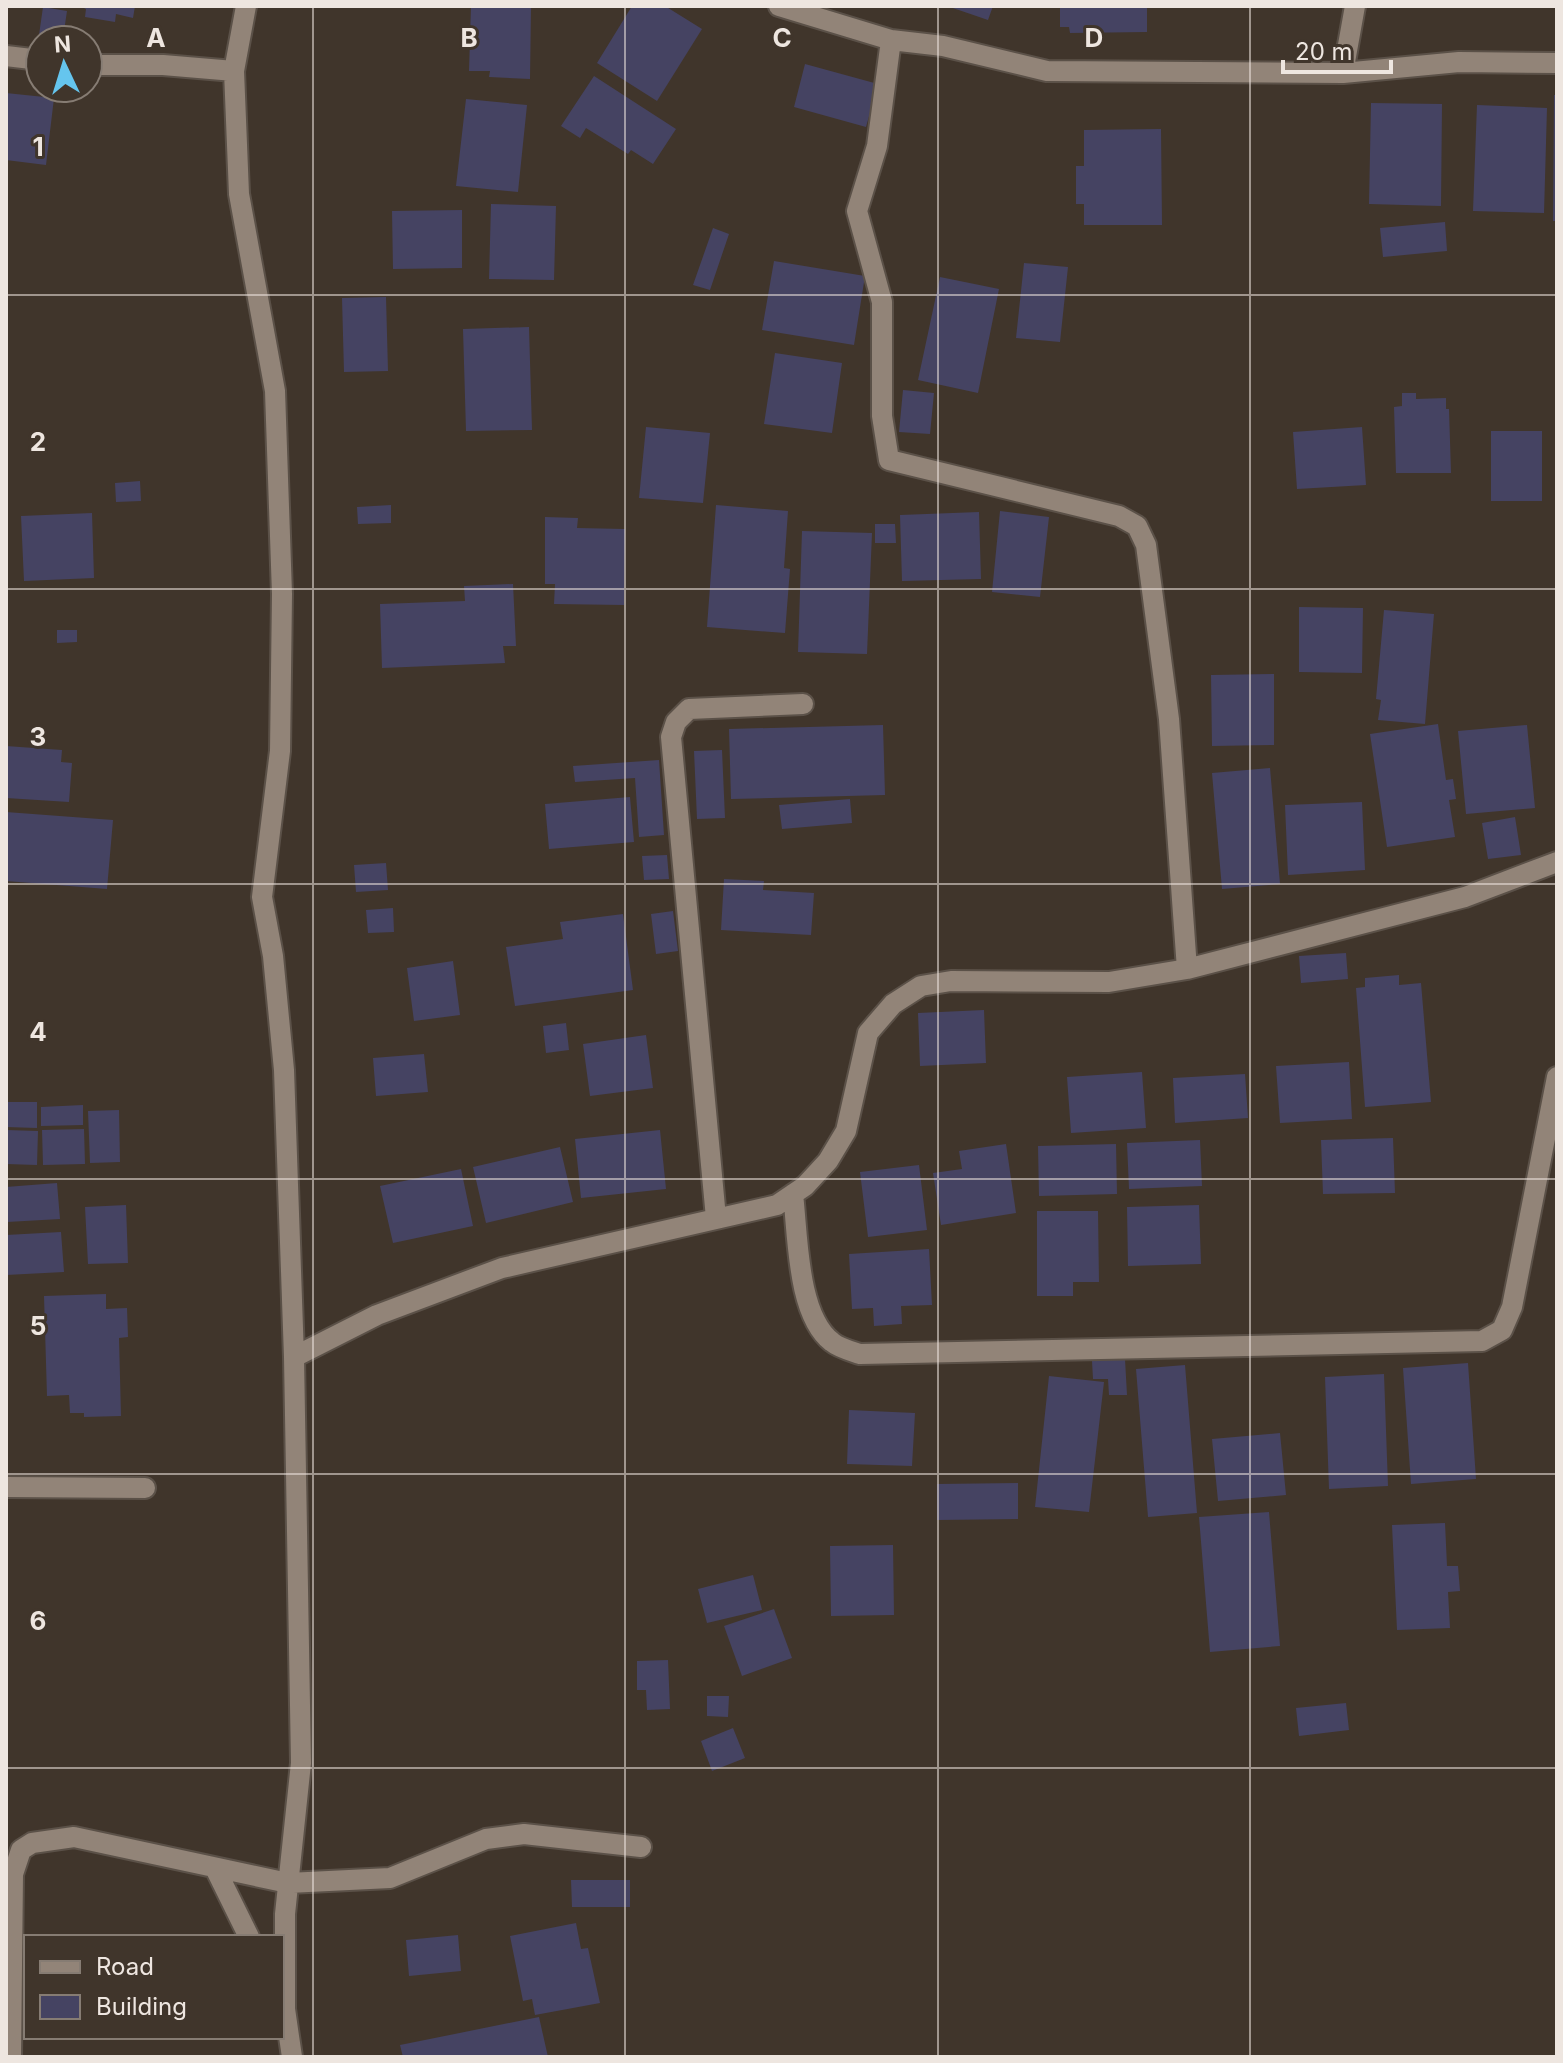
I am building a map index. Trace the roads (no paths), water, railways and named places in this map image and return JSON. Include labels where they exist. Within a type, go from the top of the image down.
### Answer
[{"type":"street","points":[[246,6],[234,71],[239,194],[275,391],[282,594],[280,751],[262,897],[273,956],[284,1070],[294,1357],[301,1763],[288,1883],[284,2006],[292,2057]]},
{"type":"street","points":[[779,6],[817,11],[891,40],[943,46],[1047,71],[1343,73],[1459,62],[1557,63]]},
{"type":"street","points":[[1343,73],[1355,6]]},
{"type":"street","points":[[891,40],[877,146],[857,211],[882,302],[882,416],[889,460],[1119,516],[1137,526],[1146,545],[1169,719],[1187,969]]},
{"type":"street","points":[[104,66],[234,71]]},
{"type":"street","points":[[716,1218],[671,737],[676,722],[689,709],[803,704]]},
{"type":"street","points":[[294,1357],[377,1315],[502,1268],[777,1205],[828,1161],[846,1131],[868,1033],[893,1004],[921,986],[951,981],[1109,982],[1187,969],[1465,897],[1556,869]]},
{"type":"street","points":[[793,1194],[807,1300],[816,1326],[833,1343],[860,1354],[1482,1341],[1502,1330],[1512,1307],[1557,1077]]},
{"type":"street","points":[[6,1487],[145,1488]]},
{"type":"street","points":[[11,2057],[13,1874],[21,1850],[32,1843],[74,1837],[288,1883],[390,1878],[486,1839],[524,1834],[641,1847]]},
{"type":"street","points":[[215,1868],[248,1935]]}]
